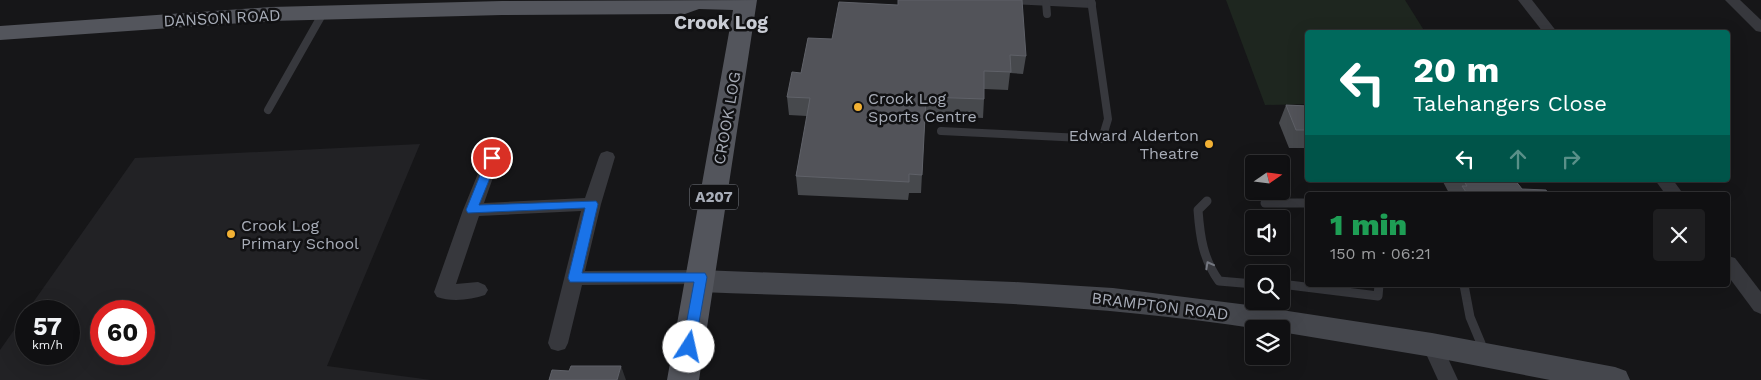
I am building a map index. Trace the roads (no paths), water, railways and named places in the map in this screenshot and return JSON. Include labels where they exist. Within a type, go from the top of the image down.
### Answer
[{"type":"main road","name":"DANSON ROAD","points":[[3,36],[216,17],[502,8],[685,7],[696,12],[743,4]]},
{"type":"main road","name":"CROOK LOG","points":[[683,380],[701,279],[743,4]]},
{"type":"street","points":[[1525,0],[1548,30]]},
{"type":"street","points":[[1732,0],[1761,28]]},
{"type":"street","points":[[558,343],[592,204],[606,157]]},
{"type":"street","points":[[478,290],[444,292],[492,158]]},
{"type":"street","points":[[472,210],[592,204]]},
{"type":"street","points":[[1730,266],[1761,306]]},
{"type":"street","points":[[574,278],[701,279]]},
{"type":"street","name":"BRAMPTON ROAD","points":[[701,279],[1113,299],[1256,317],[1432,345],[1615,380]]},
{"type":"street","points":[[1432,345],[1448,380]]},
{"type":"lane","points":[[941,131],[1102,139],[1108,119],[1092,2],[1011,0]]},
{"type":"lane","points":[[1046,2],[1047,14]]},
{"type":"lane","points":[[268,110],[323,13]]},
{"type":"lane","points":[[1207,201],[1198,210],[1203,253],[1209,268],[1219,281],[1245,283]]},
{"type":"lane","points":[[1265,203],[1305,203]]},
{"type":"lane","points":[[1290,285],[1305,287]]},
{"type":"lane","points":[[1305,287],[1378,296],[1379,287]]},
{"type":"lane","points":[[1464,287],[1470,317],[1486,355]]},
{"type":"lane","points":[[1255,310],[1256,317]]},
{"type":"place","name":"Crook Log Sports Centre","points":[[858,107]]},
{"type":"place","name":"Edward Alderton Theatre","points":[[1209,144]]},
{"type":"place","name":"Crook Log Primary School","points":[[231,234]]},
{"type":"district","name":"Crook Log","points":[[721,22]]}]
